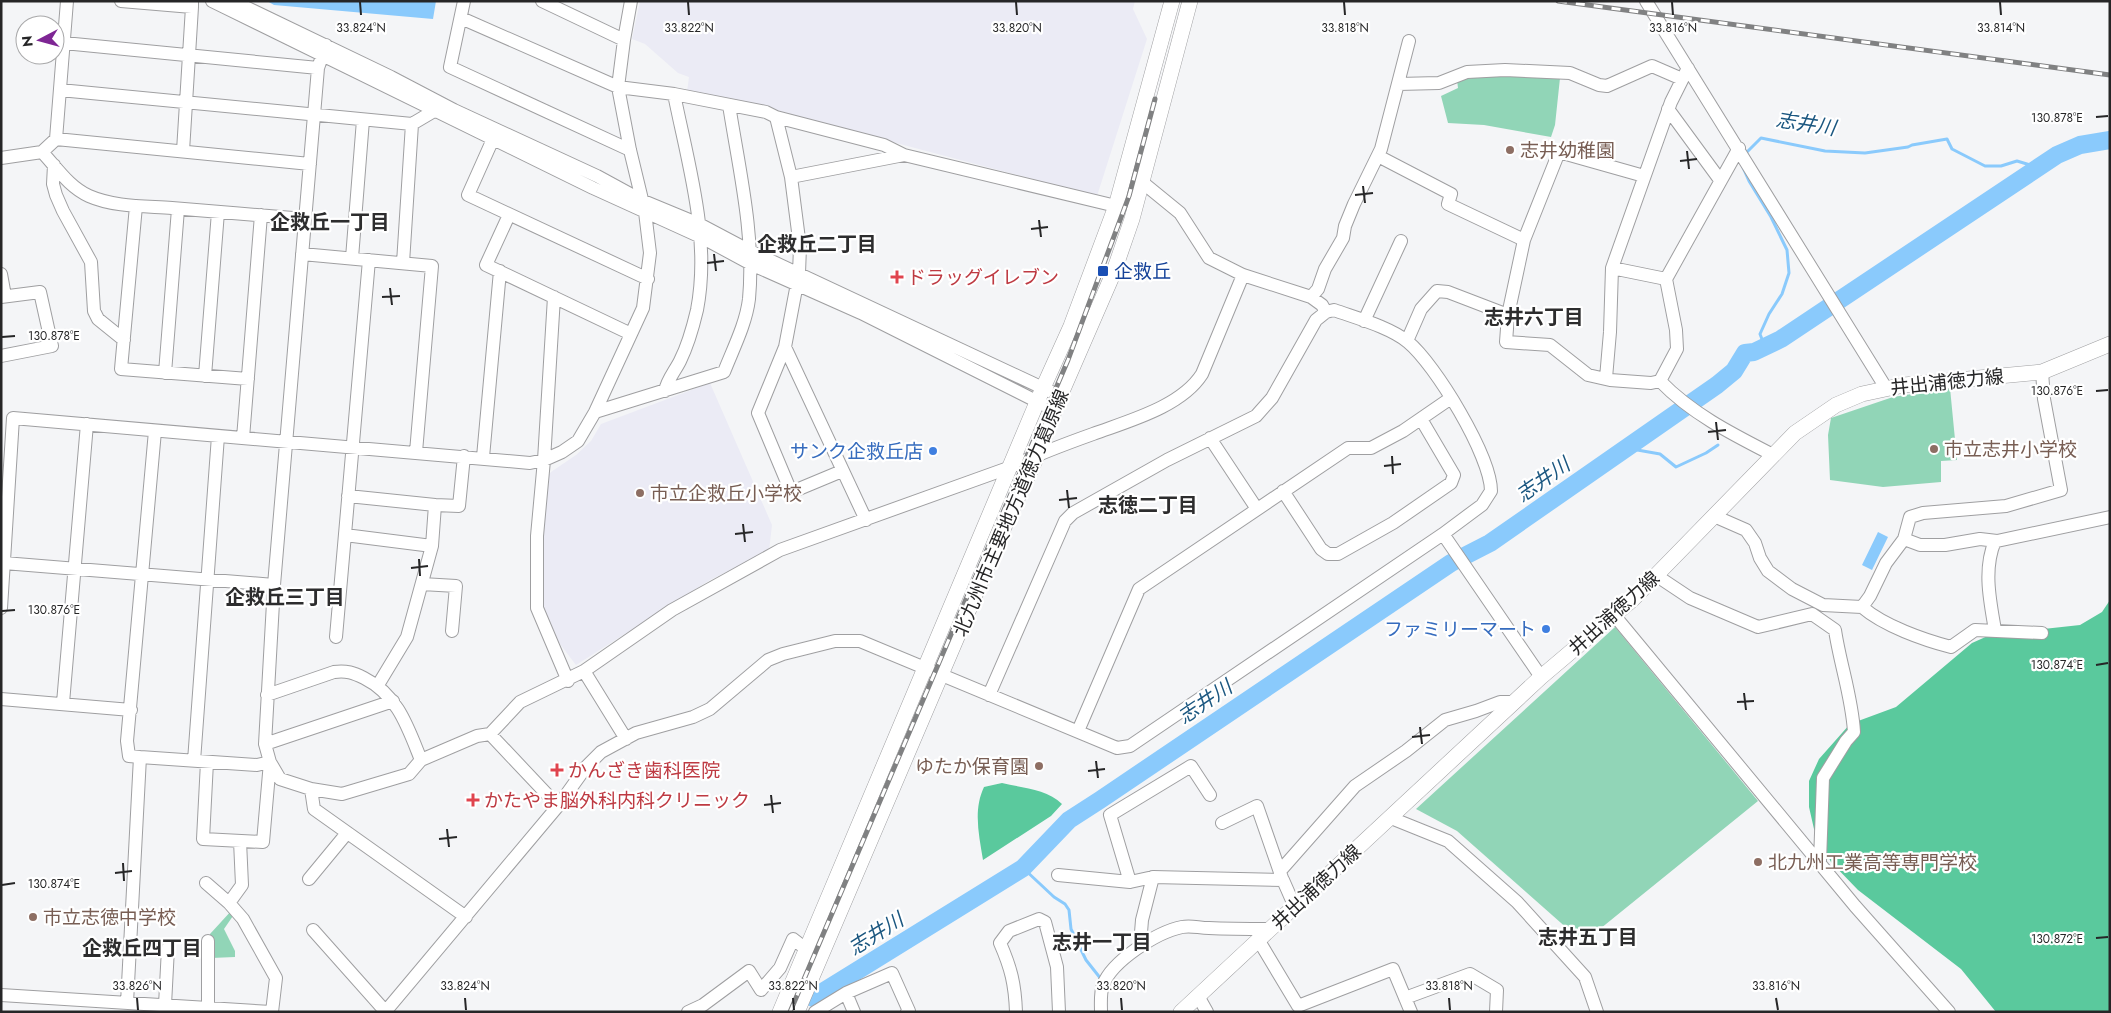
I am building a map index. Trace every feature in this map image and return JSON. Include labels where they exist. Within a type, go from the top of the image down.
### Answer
[{"type":"main road","name":"北九州市主要地方道徳力葛原線","points":[[784,1011],[806,949],[1072,326],[1116,206],[1172,1]]},
{"type":"main road","name":"北九州市主要地方道徳力葛原線","points":[[784,1011],[821,956],[1004,527],[1038,454],[1057,403],[1113,274],[1142,182],[1190,1]]},
{"type":"main road","name":"井出浦徳力線","points":[[1181,1012],[1541,677],[1614,615],[1656,576],[1795,433],[1836,405],[1862,394],[1886,388],[2042,372],[2110,344]]},
{"type":"street","points":[[65,29],[67,1]]},
{"type":"street","points":[[121,1],[192,4],[183,151]]},
{"type":"street","points":[[212,1],[494,139],[699,230],[749,257],[1044,388],[1057,403]]},
{"type":"street","points":[[233,1],[322,56],[454,110],[597,176],[643,206]]},
{"type":"street","points":[[464,1],[450,67],[630,150]]},
{"type":"street","points":[[542,1],[624,40]]},
{"type":"street","points":[[1,608],[13,418],[483,457],[530,463],[544,460],[562,452],[578,441],[595,412],[643,308],[648,279],[650,253],[643,206],[618,87],[631,1]]},
{"type":"street","points":[[1646,1],[1685,73],[1739,148],[1886,388]]},
{"type":"street","points":[[461,18],[618,87],[674,94],[766,112],[776,117],[884,144],[904,155],[1116,206]]},
{"type":"street","points":[[1311,298],[1318,289],[1329,261],[1343,238],[1345,226],[1354,204],[1386,136],[1409,41]]},
{"type":"street","points":[[65,43],[188,55],[322,56]]},
{"type":"street","points":[[322,56],[314,114],[288,442],[274,585],[265,744],[270,762],[280,779],[311,788],[342,794],[409,774],[421,760],[477,736],[490,734],[520,702],[568,681],[672,610],[780,550],[1011,467],[1038,454],[1143,415],[1171,402],[1197,382],[1206,366],[1243,275]]},
{"type":"street","points":[[1,158],[42,152],[56,139],[62,65]]},
{"type":"street","points":[[1398,84],[1439,84],[1467,72],[1505,70],[1570,73],[1599,85],[1607,86],[1652,66],[1685,73]]},
{"type":"street","points":[[1606,378],[1612,268],[1668,109],[1685,73]]},
{"type":"street","points":[[60,90],[412,124],[434,111]]},
{"type":"street","points":[[665,392],[666,384],[684,350],[696,311],[701,285],[699,230],[674,94]]},
{"type":"street","points":[[595,412],[665,392],[724,372],[742,325],[748,300],[750,238],[729,105]]},
{"type":"street","points":[[1668,109],[1720,180]]},
{"type":"street","points":[[776,117],[791,177],[800,248],[799,279],[785,347],[758,413],[789,487],[794,491],[842,471]]},
{"type":"street","points":[[352,258],[363,120]]},
{"type":"street","points":[[403,262],[412,124]]},
{"type":"street","points":[[56,139],[310,164]]},
{"type":"street","points":[[494,139],[468,195],[648,279]]},
{"type":"street","points":[[1644,176],[1559,152],[1524,240],[1508,315],[1506,342],[1550,345],[1588,375],[1651,384],[1660,381],[1677,349],[1676,330],[1666,279],[1739,148]]},
{"type":"street","points":[[42,152],[61,175],[89,196],[105,201],[136,206],[305,219]]},
{"type":"street","points":[[791,177],[904,155]]},
{"type":"street","points":[[1378,156],[1451,194],[1448,204],[1524,240]]},
{"type":"street","points":[[54,165],[53,184],[56,195],[91,262],[94,311],[98,319],[124,340]]},
{"type":"street","points":[[1142,182],[1180,213],[1209,258],[1243,275],[1311,298],[1322,305],[1326,312]]},
{"type":"street","points":[[136,206],[121,369],[248,379]]},
{"type":"street","points":[[165,373],[178,209]]},
{"type":"street","points":[[205,376],[218,212]]},
{"type":"street","points":[[509,215],[486,265],[631,334]]},
{"type":"street","points":[[243,438],[261,216]]},
{"type":"street","points":[[1364,321],[1401,241]]},
{"type":"street","points":[[302,254],[432,266],[416,452]]},
{"type":"street","points":[[336,637],[369,260]]},
{"type":"street","points":[[1612,268],[1666,279]]},
{"type":"street","points":[[483,457],[500,271]]},
{"type":"street","points":[[1,274],[3,296],[40,292],[52,346],[1,356]]},
{"type":"street","points":[[799,279],[1039,402],[1057,403]]},
{"type":"street","points":[[1407,341],[1421,309],[1437,291],[1448,292],[1508,315]]},
{"type":"street","points":[[554,297],[544,460],[537,536],[536,608],[568,681]]},
{"type":"street","points":[[312,930],[385,1012],[466,917],[601,752],[636,733],[693,717],[710,709],[768,660],[783,654],[834,641],[860,641],[925,669],[1117,748],[1130,746],[1443,534],[1482,505],[1491,491],[1490,476],[1465,421],[1424,356],[1407,341],[1364,321],[1334,310],[1326,312],[1316,320],[1272,398],[1256,416],[1166,460],[1073,513],[1065,521],[989,695]]},
{"type":"street","points":[[785,347],[866,520]]},
{"type":"street","points":[[1862,607],[1870,596],[1886,562],[1904,539],[1910,517],[1923,513],[2006,506],[2061,490],[2044,399],[2042,372]]},
{"type":"street","points":[[1660,381],[1678,399],[1709,422],[1773,455]]},
{"type":"street","points":[[1078,731],[1139,589],[1348,448],[1371,448],[1421,419],[1450,398]]},
{"type":"street","points":[[1283,492],[1321,549],[1328,554],[1338,554],[1393,523],[1451,483],[1454,475],[1421,419]]},
{"type":"street","points":[[63,704],[87,424]]},
{"type":"street","points":[[155,431],[127,741],[128,754],[129,756],[140,757],[257,765],[270,762]]},
{"type":"street","points":[[194,761],[218,436]]},
{"type":"street","points":[[1210,438],[1257,509]]},
{"type":"street","points":[[348,496],[459,506],[464,456]]},
{"type":"street","points":[[378,685],[407,637],[432,546],[434,505]]},
{"type":"street","points":[[1714,516],[1746,530],[1755,543],[1760,558],[1768,572],[1792,589],[1822,605],[1862,607],[1872,616],[1893,626],[1951,647],[1975,630],[2042,633]]},
{"type":"street","points":[[1904,539],[1920,546],[1945,546],[1980,539],[1995,541],[2110,517]]},
{"type":"street","points":[[1443,534],[1541,677]]},
{"type":"street","points":[[345,535],[432,546]]},
{"type":"street","points":[[1994,630],[1988,583],[1990,559],[1995,541]]},
{"type":"street","points":[[4,563],[274,585]]},
{"type":"street","points":[[1656,576],[1690,598],[1758,627],[1812,614],[1835,630],[1840,662],[1852,708],[1854,732],[1846,741],[1823,778],[1820,862]]},
{"type":"street","points":[[422,584],[456,586],[452,631]]},
{"type":"street","points":[[1614,615],[1855,906],[1949,1012]]},
{"type":"street","points":[[267,696],[340,671],[357,674],[378,685],[393,701],[406,724],[421,760]]},
{"type":"street","points":[[584,671],[626,739]]},
{"type":"street","points":[[1,699],[130,710]]},
{"type":"street","points":[[265,744],[393,701]]},
{"type":"street","points":[[1282,876],[1355,786],[1399,756],[1445,720],[1500,702],[1515,702]]},
{"type":"street","points":[[490,734],[558,806]]},
{"type":"street","points":[[121,1006],[140,757]]},
{"type":"street","points":[[207,762],[202,839],[263,842],[270,762]]},
{"type":"street","points":[[1130,882],[1110,815],[1191,766],[1210,795]]},
{"type":"street","points":[[311,788],[314,809],[466,917]]},
{"type":"street","points":[[1222,823],[1257,806],[1294,905]]},
{"type":"street","points":[[1391,818],[1448,841],[1511,897],[1572,960],[1585,977],[1597,1012]]},
{"type":"street","points":[[309,879],[347,833]]},
{"type":"street","points":[[229,903],[242,886],[240,841]]},
{"type":"street","points":[[1058,874],[1130,882],[1153,877],[1282,876]]},
{"type":"street","points":[[1140,945],[1142,920],[1153,877]]},
{"type":"street","points":[[1,994],[121,1006],[165,1005],[202,1009],[272,1012],[276,978],[243,919],[229,903],[206,883]]},
{"type":"street","points":[[1016,1012],[1016,990],[1012,969],[1000,943],[1009,931],[1040,919],[1045,922],[1057,967],[1059,1012]]},
{"type":"street","points":[[1101,1012],[1102,987],[1106,980],[1115,966],[1140,945],[1180,927],[1270,929]]},
{"type":"street","points":[[688,1012],[703,1005],[749,970],[760,990],[780,968],[794,939],[806,949],[821,956]]},
{"type":"street","points":[[202,1009],[208,941]]},
{"type":"street","points":[[1259,941],[1298,1006],[1393,969],[1411,1012]]},
{"type":"street","points":[[165,1005],[168,948]]},
{"type":"street","points":[[815,1012],[846,993],[892,972],[909,1011],[907,1012]]},
{"type":"street","points":[[1405,998],[1470,974],[1497,990],[1496,1012]]},
{"type":"street","points":[[846,993],[854,1012]]},
{"type":"street","points":[[1198,996],[1207,1012]]},
{"type":"shaded area","points":[[640,1],[1135,1],[1133,9],[1147,39],[1097,196],[779,112],[687,92],[689,77],[678,73],[645,44],[632,39]]},
{"type":"shaded area","points":[[710,383],[772,525],[769,551],[710,580],[576,665],[560,644],[541,607],[544,481],[551,472],[576,455],[591,441],[601,424]]},
{"type":"green space","points":[[1496,75],[1560,78],[1555,125],[1551,137],[1484,125],[1448,123],[1441,96],[1458,88],[1457,80]]},
{"type":"green space","points":[[1950,388],[1957,460],[1941,461],[1941,482],[1883,487],[1830,480],[1828,435],[1831,418],[1893,397]]},
{"type":"green space","points":[[2110,600],[2110,1012],[1996,1012],[1961,969],[1858,890],[1831,862],[1814,829],[1809,807],[1809,781],[1819,759],[1850,724],[1896,707],[1972,643],[1990,635],[2080,625],[2102,612]]},
{"type":"green space","points":[[1615,627],[1758,801],[1590,937],[1578,938],[1457,831],[1416,809]]},
{"type":"green space","points":[[1002,783],[1042,792],[1062,804],[1051,816],[983,860],[978,823],[981,796],[984,787]]},
{"type":"green space","points":[[232,910],[235,913],[224,929],[235,951],[235,957],[211,958],[210,934]]},
{"type":"water","points":[[267,1],[436,1],[433,19],[274,5]]},
{"type":"water","points":[[1878,532],[1888,537],[1872,570],[1862,565]]},
{"type":"waterway","name":"志井川","points":[[1746,153],[1761,138],[1825,151],[1865,153],[1947,139],[1952,149],[1985,166],[2001,166],[2017,161],[2037,167]]},
{"type":"waterway","name":"志井川","points":[[813,998],[1023,868],[1069,820],[1451,563],[1490,543],[1717,385],[1734,371],[1745,353],[1754,352],[1781,339],[2057,155],[2080,145],[2110,140]]},
{"type":"waterway","name":"志井川","points":[[1741,163],[1787,250],[1789,273],[1782,294],[1769,314],[1760,334],[1765,347]]},
{"type":"waterway","name":"志井川","points":[[1626,448],[1660,454],[1676,467],[1706,453],[1718,445]]},
{"type":"waterway","points":[[1023,868],[1054,897],[1065,904],[1069,910],[1071,929],[1086,960],[1101,979]]},
{"type":"railway","points":[[1558,1],[2110,75]]},
{"type":"railway","points":[[790,1012],[1068,360],[1129,196],[1155,99]]},
{"type":"place","name":"志井幼稚園","points":[[1510,150]]},
{"type":"place","name":"企救丘","points":[[1103,271]]},
{"type":"place","name":"ドラッグイレブン","points":[[897,277]]},
{"type":"place","name":"市立志井小学校","points":[[1934,449]]},
{"type":"place","name":"サンク企救丘店","points":[[933,451]]},
{"type":"place","name":"市立企救丘小学校","points":[[640,493]]},
{"type":"place","name":"ファミリーマート","points":[[1546,629]]},
{"type":"place","name":"ゆたか保育園","points":[[1039,766]]},
{"type":"place","name":"かんざき歯科医院","points":[[557,770]]},
{"type":"place","name":"かたやま脳外科内科クリニック","points":[[473,800]]},
{"type":"place","name":"北九州工業高等専門学校","points":[[1758,862]]},
{"type":"place","name":"市立志徳中学校","points":[[33,917]]},
{"type":"district","name":"企救丘一丁目","points":[[330,222]]},
{"type":"district","name":"企救丘二丁目","points":[[817,244]]},
{"type":"district","name":"志井六丁目","points":[[1534,317]]},
{"type":"district","name":"志徳二丁目","points":[[1148,505]]},
{"type":"district","name":"企救丘三丁目","points":[[285,597]]},
{"type":"district","name":"志井五丁目","points":[[1588,937]]},
{"type":"district","name":"志井一丁目","points":[[1102,942]]},
{"type":"district","name":"企救丘四丁目","points":[[142,948]]}]
